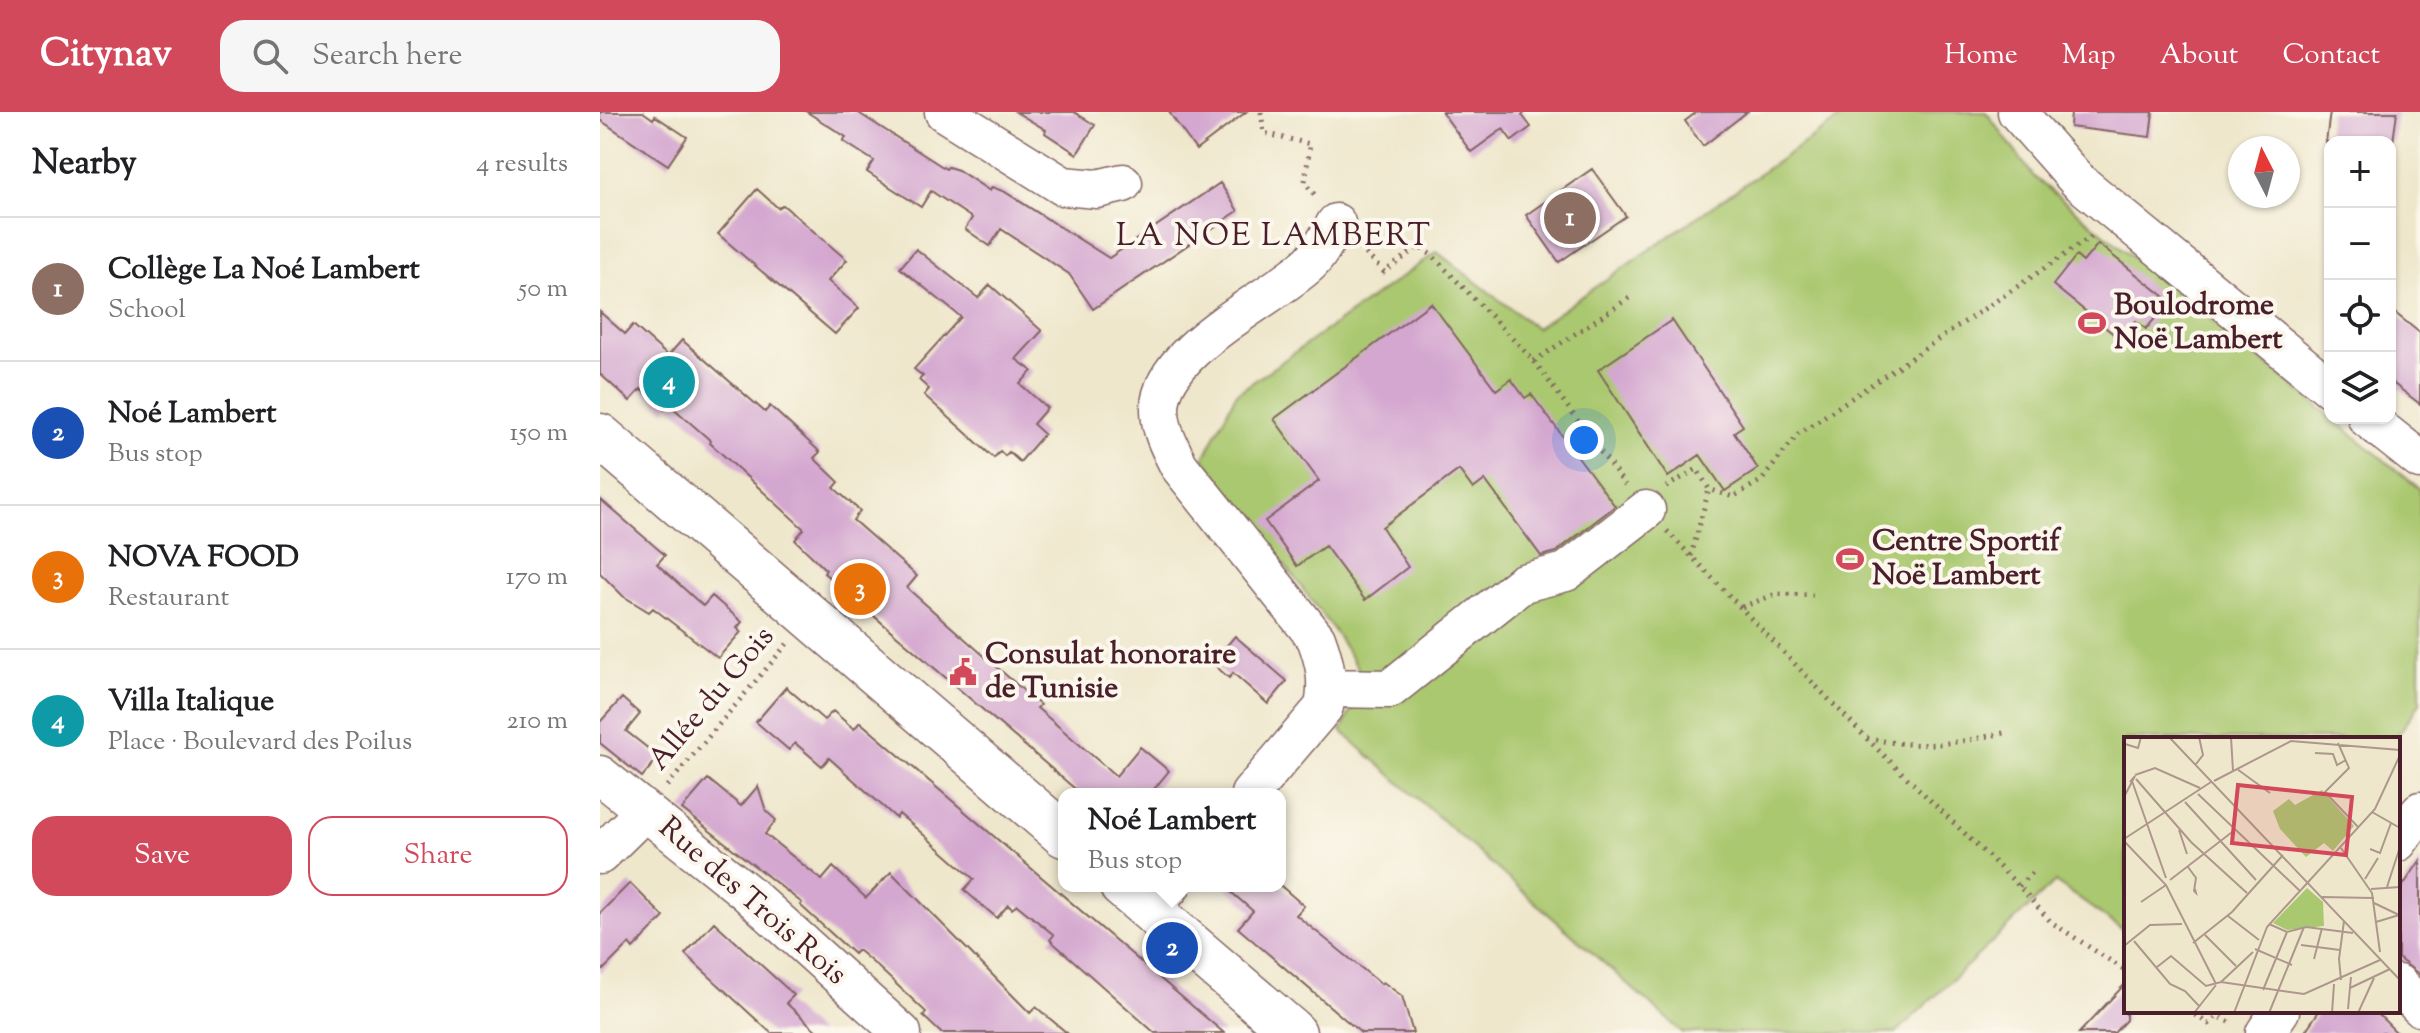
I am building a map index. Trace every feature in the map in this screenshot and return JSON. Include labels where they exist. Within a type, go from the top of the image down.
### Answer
[{"type":"main road","points":[[600,436],[1058,830]]},
{"type":"main road","points":[[1148,894],[1294,1033]]},
{"type":"street","points":[[944,112],[1063,186],[1097,189],[1123,183]]},
{"type":"street","points":[[2017,112],[2066,170],[2324,383]]},
{"type":"street","points":[[1255,788],[1324,707],[1328,688],[1326,663],[1316,638],[1179,466],[1164,436],[1159,408],[1165,383],[1183,357],[1311,263],[1336,223]]},
{"type":"street","points":[[2375,424],[2420,460]]},
{"type":"street","points":[[1328,688],[1390,689],[1523,583],[1566,572],[1654,495]]},
{"type":"street","name":"Rue des Trois Rois","points":[[600,775],[745,891],[902,1033]]},
{"type":"street","points":[[600,855],[645,811]]},
{"type":"street","points":[[2400,839],[2420,811]]},
{"type":"street","points":[[2400,986],[2420,1007]]},
{"type":"street","points":[[2250,1029],[2277,1013]]},
{"type":"path","points":[[1261,112],[1264,133],[1310,144],[1305,182],[1336,223],[1384,272],[1418,247],[1432,255],[1534,361],[1629,491],[1654,495],[1697,469],[1709,489],[1733,497],[1762,480],[1798,434],[2101,231],[2115,211]]},
{"type":"path","points":[[1534,361],[1629,298]]},
{"type":"path","points":[[1691,556],[1709,489]]},
{"type":"path","points":[[1654,495],[1691,556],[1866,738],[2019,886],[2051,922],[2124,970]]},
{"type":"path","points":[[1742,607],[1776,594],[1813,595]]},
{"type":"path","name":"Allée du Gois","points":[[645,811],[811,616]]},
{"type":"path","points":[[1866,738],[1903,746],[1947,746],[2008,732]]},
{"type":"path","points":[[2019,886],[2033,871]]},
{"type":"path","points":[[2191,1013],[2209,1024],[2217,1016],[2250,1029]]},
{"type":"green space","name":"Centre Sportif Noë Lambert","points":[[1849,112],[1986,112],[2034,177],[2324,411],[2324,424],[2340,424],[2420,489],[2420,703],[2396,737],[2124,737],[2124,931],[2055,882],[1896,1033],[1683,1033],[1341,731],[1355,702],[1359,670],[1333,629],[1204,458],[1236,394],[1437,252],[1536,328]]},
{"type":"building","points":[[600,112],[643,112],[653,119],[655,116],[687,137],[668,165],[600,120]]},
{"type":"building","points":[[807,112],[857,112],[946,169],[958,170],[990,191],[992,187],[1005,192],[1109,258],[1220,183],[1238,211],[1093,309],[1069,274],[1001,229],[990,246],[965,229],[972,218],[931,191],[921,207],[867,172],[874,161],[843,141],[846,137]]},
{"type":"building","points":[[1016,112],[1074,112],[1095,125],[1077,154]]},
{"type":"building","points":[[1169,112],[1246,112],[1196,150]]},
{"type":"building","points":[[1442,112],[1526,112],[1522,115],[1531,127],[1512,141],[1503,129],[1471,152]]},
{"type":"building","points":[[1697,112],[1747,112],[1703,146],[1685,121]]},
{"type":"building","points":[[2071,112],[2153,112],[2150,137],[2070,127]]},
{"type":"building","points":[[2330,112],[2397,112],[2394,136],[2327,136]]},
{"type":"building","points":[[1592,169],[1626,216],[1559,262],[1526,215]]},
{"type":"building","points":[[757,189],[778,208],[783,205],[847,260],[828,281],[859,308],[835,334],[718,234]]},
{"type":"building","points":[[2098,244],[2170,301],[2146,329],[2136,321],[2121,340],[2053,285],[2076,256],[2083,262]]},
{"type":"building","points":[[916,249],[978,298],[990,285],[1042,331],[1016,359],[1032,371],[1020,384],[1047,408],[1033,424],[1044,434],[1020,462],[1009,452],[1005,456],[1000,451],[994,458],[924,395],[929,389],[919,380],[923,376],[914,369],[961,317],[900,268]]},
{"type":"building","points":[[1431,303],[1496,390],[1511,379],[1525,398],[1531,394],[1615,506],[1556,552],[1541,556],[1485,480],[1473,489],[1459,470],[1382,527],[1408,567],[1365,600],[1325,546],[1297,566],[1265,521],[1319,481],[1274,419]]},
{"type":"building","points":[[600,312],[625,334],[633,325],[668,356],[682,340],[765,412],[770,406],[820,452],[814,458],[839,482],[834,488],[860,511],[853,520],[917,576],[907,588],[1040,705],[1037,708],[1116,776],[1140,747],[1169,771],[1155,788],[1074,788],[824,573],[826,570],[795,540],[804,529],[670,405],[665,410],[641,389],[630,401],[600,374]]},
{"type":"building","points":[[2396,314],[2420,333],[2420,404],[2396,386]]},
{"type":"building","points":[[1672,320],[1743,426],[1734,432],[1758,469],[1725,491],[1700,455],[1668,477],[1598,370]]},
{"type":"building","points":[[600,499],[665,555],[657,564],[703,606],[712,596],[742,622],[737,628],[741,632],[718,658],[653,608],[649,612],[623,596],[600,573]]},
{"type":"building","points":[[1235,636],[1287,681],[1268,704],[1233,673],[1229,678],[1212,663]]},
{"type":"building","points":[[786,687],[824,720],[833,711],[854,729],[860,722],[1224,1033],[1155,1033],[1050,940],[1054,935],[1017,905],[1012,909],[1008,905],[997,918],[964,890],[974,879],[899,814],[896,818],[829,758],[822,766],[795,743],[789,750],[756,722]]},
{"type":"building","points":[[622,698],[640,714],[626,731],[659,757],[642,777],[600,743],[600,722]]},
{"type":"building","points":[[708,779],[741,806],[758,786],[766,811],[776,820],[765,834],[822,880],[833,867],[866,898],[891,872],[1030,1013],[1036,1007],[1067,1033],[941,1033],[923,1016],[926,1012],[878,967],[858,950],[854,954],[800,905],[802,903],[682,809]]},
{"type":"building","points":[[2420,861],[2420,975],[2400,960],[2400,890]]},
{"type":"building","points":[[630,883],[664,917],[633,949],[629,944],[600,973],[600,913]]},
{"type":"building","points":[[1286,890],[1304,906],[1296,915],[1381,984],[1383,982],[1402,996],[1413,1033],[1361,1033],[1238,928],[1253,911],[1231,892]]},
{"type":"building","points":[[714,922],[794,995],[786,1003],[819,1033],[771,1033],[685,954]]},
{"type":"building","points":[[2124,985],[2126,1020],[2114,1033],[2079,1033]]},
{"type":"building","points":[[2318,1013],[2377,1013],[2397,1033],[2304,1033]]},
{"type":"place","name":"Collège La Noé Lambert","points":[[1570,218]]},
{"type":"place","name":"Boulodrome Noë Lambert","points":[[2092,323]]},
{"type":"place","name":"Villa Italique","points":[[669,382]]},
{"type":"place","name":"Centre Sportif Noë Lambert","points":[[1850,559]]},
{"type":"place","name":"NOVA FOOD","points":[[860,589]]},
{"type":"place","name":"Consulat honoraire de Tunisie","points":[[963,672]]},
{"type":"place","name":"Noé Lambert","points":[[1172,948]]},
{"type":"district","name":"LA NOE LAMBERT","points":[[1274,237]]}]
